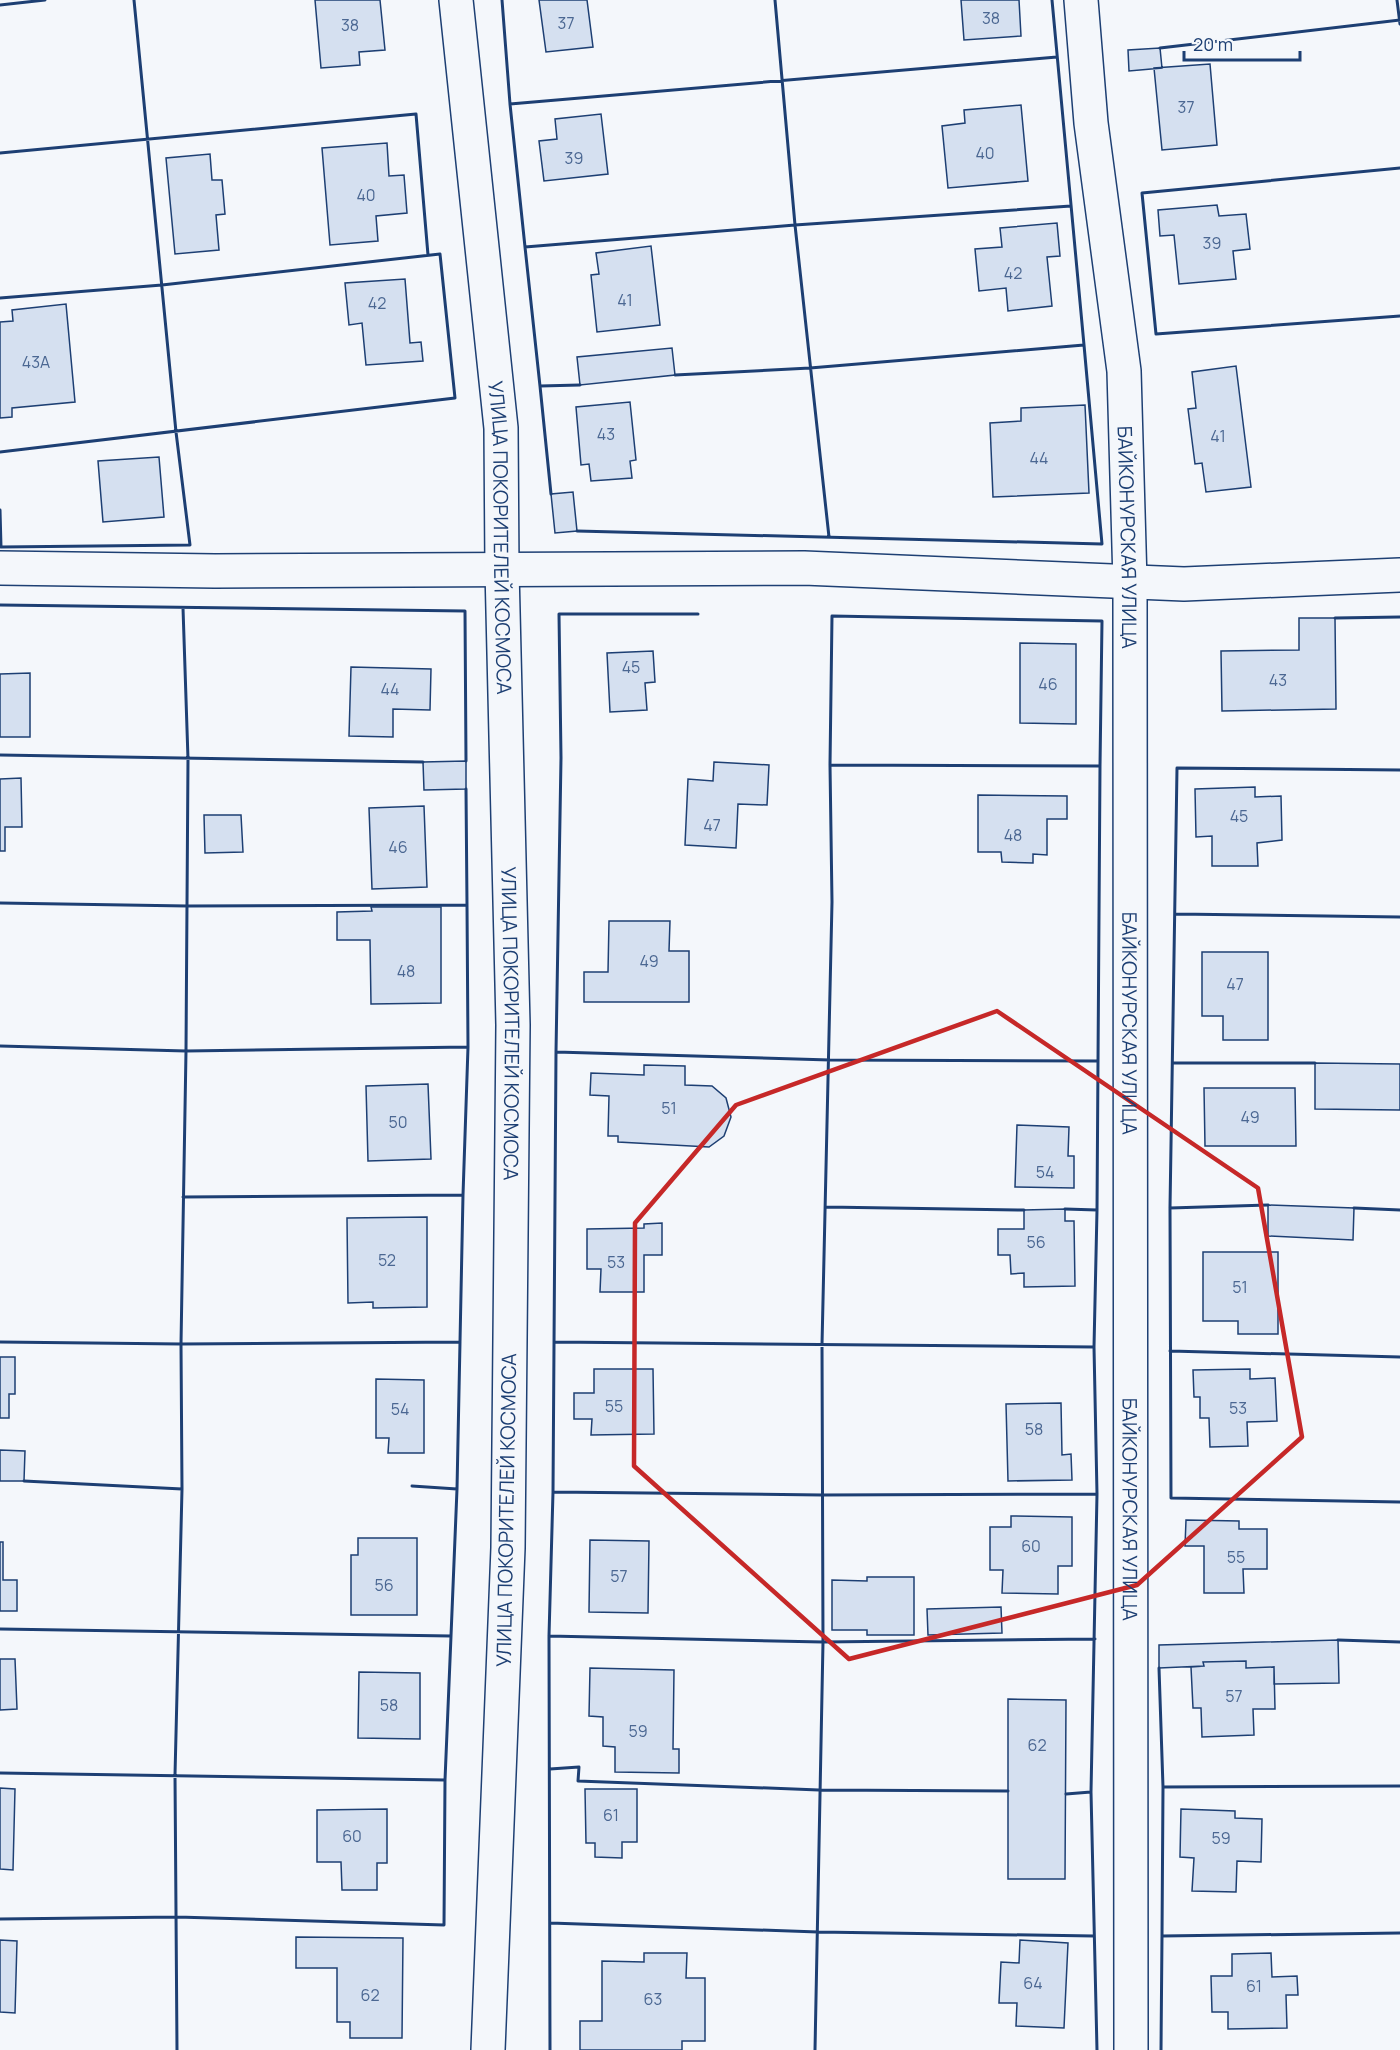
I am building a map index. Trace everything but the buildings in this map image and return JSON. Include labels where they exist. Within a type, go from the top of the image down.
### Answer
[{"type":"street","name":"УЛИЦА ПОКОРИТЕЛЕЙ КОСМОСА","points":[[456,0],[501,428],[502,570],[513,1025],[508,1548],[488,2050]]},
{"type":"street","name":"БАЙКОНУРСКАЯ УЛИЦА","points":[[1081,0],[1091,123],[1124,370],[1130,582],[1131,2050]]},
{"type":"street","points":[[0,568],[215,571],[804,568],[1184,584],[1400,575]]},
{"type":"highlighted area","points":[[997,1011],[1258,1188],[1302,1437],[1137,1585],[849,1659],[634,1466],[635,1223],[736,1105]]},
{"type":"wall","points":[[0,5],[45,0]]},
{"type":"wall","points":[[0,510],[1,547],[190,545],[176,432],[134,0]]},
{"type":"wall","points":[[502,0],[510,104],[1057,57]]},
{"type":"wall","points":[[775,0],[795,225],[829,537]]},
{"type":"wall","points":[[675,375],[810,368],[1084,345],[1052,0]]},
{"type":"wall","points":[[1397,0],[1400,24]]},
{"type":"wall","points":[[1160,48],[1400,20]]},
{"type":"wall","points":[[510,104],[525,247],[1071,206]]},
{"type":"wall","points":[[0,153],[416,114],[428,255]]},
{"type":"wall","points":[[1400,168],[1142,193],[1156,334],[1400,316]]},
{"type":"wall","points":[[525,247],[540,386],[580,385]]},
{"type":"wall","points":[[0,298],[162,285],[440,254],[455,398],[0,452]]},
{"type":"wall","points":[[577,531],[1102,544],[1084,345]]},
{"type":"wall","points":[[540,386],[551,494]]},
{"type":"wall","points":[[0,605],[465,611],[466,761]]},
{"type":"wall","points":[[177,2050],[175,1775],[182,1489],[181,1344],[188,759],[183,608]]},
{"type":"wall","points":[[550,2050],[549,1636],[553,1492],[561,758],[559,614],[698,614]]},
{"type":"wall","points":[[815,2050],[823,1642],[822,1345],[832,902],[830,765],[832,616],[1102,621],[1100,766]]},
{"type":"wall","points":[[1335,618],[1400,617]]},
{"type":"wall","points":[[0,755],[423,762]]},
{"type":"wall","points":[[830,765],[1100,766],[1094,1347],[1097,1494],[1091,1792],[1097,2050]]},
{"type":"wall","points":[[1400,770],[1177,768],[1170,1208],[1171,1498],[1400,1502]]},
{"type":"wall","points":[[0,903],[187,906],[467,905],[466,789]]},
{"type":"wall","points":[[0,1046],[186,1051],[468,1047],[467,905]]},
{"type":"wall","points":[[1176,914],[1400,917]]},
{"type":"wall","points":[[183,1197],[463,1195],[468,1047]]},
{"type":"wall","points":[[556,1052],[830,1060],[1098,1061]]},
{"type":"wall","points":[[1173,1063],[1315,1063]]},
{"type":"wall","points":[[460,1342],[463,1195]]},
{"type":"wall","points":[[1170,1208],[1268,1205]]},
{"type":"wall","points":[[826,1207],[1024,1210]]},
{"type":"wall","points":[[1354,1208],[1400,1210]]},
{"type":"wall","points":[[1065,1209],[1097,1210]]},
{"type":"wall","points":[[0,1342],[181,1344],[460,1342],[457,1489],[412,1486]]},
{"type":"wall","points":[[554,1342],[1094,1347]]},
{"type":"wall","points":[[1170,1351],[1400,1357]]},
{"type":"wall","points":[[24,1481],[182,1489]]},
{"type":"wall","points":[[0,1629],[451,1636],[457,1489]]},
{"type":"wall","points":[[553,1492],[822,1495],[1097,1494]]},
{"type":"wall","points":[[0,1919],[177,1917],[444,1925],[445,1780],[451,1636]]},
{"type":"wall","points":[[549,1636],[823,1642],[1095,1639]]},
{"type":"wall","points":[[1338,1640],[1400,1642]]},
{"type":"wall","points":[[1159,1668],[1163,1787],[1400,1786]]},
{"type":"wall","points":[[550,1769],[579,1767],[578,1781],[819,1790],[1008,1791]]},
{"type":"wall","points":[[0,1773],[445,1780]]},
{"type":"wall","points":[[1163,1787],[1162,1936],[1400,1933]]},
{"type":"wall","points":[[1066,1794],[1091,1792]]},
{"type":"wall","points":[[550,1923],[818,1932],[1094,1936]]},
{"type":"wall","points":[[1161,2050],[1162,1936]]}]
